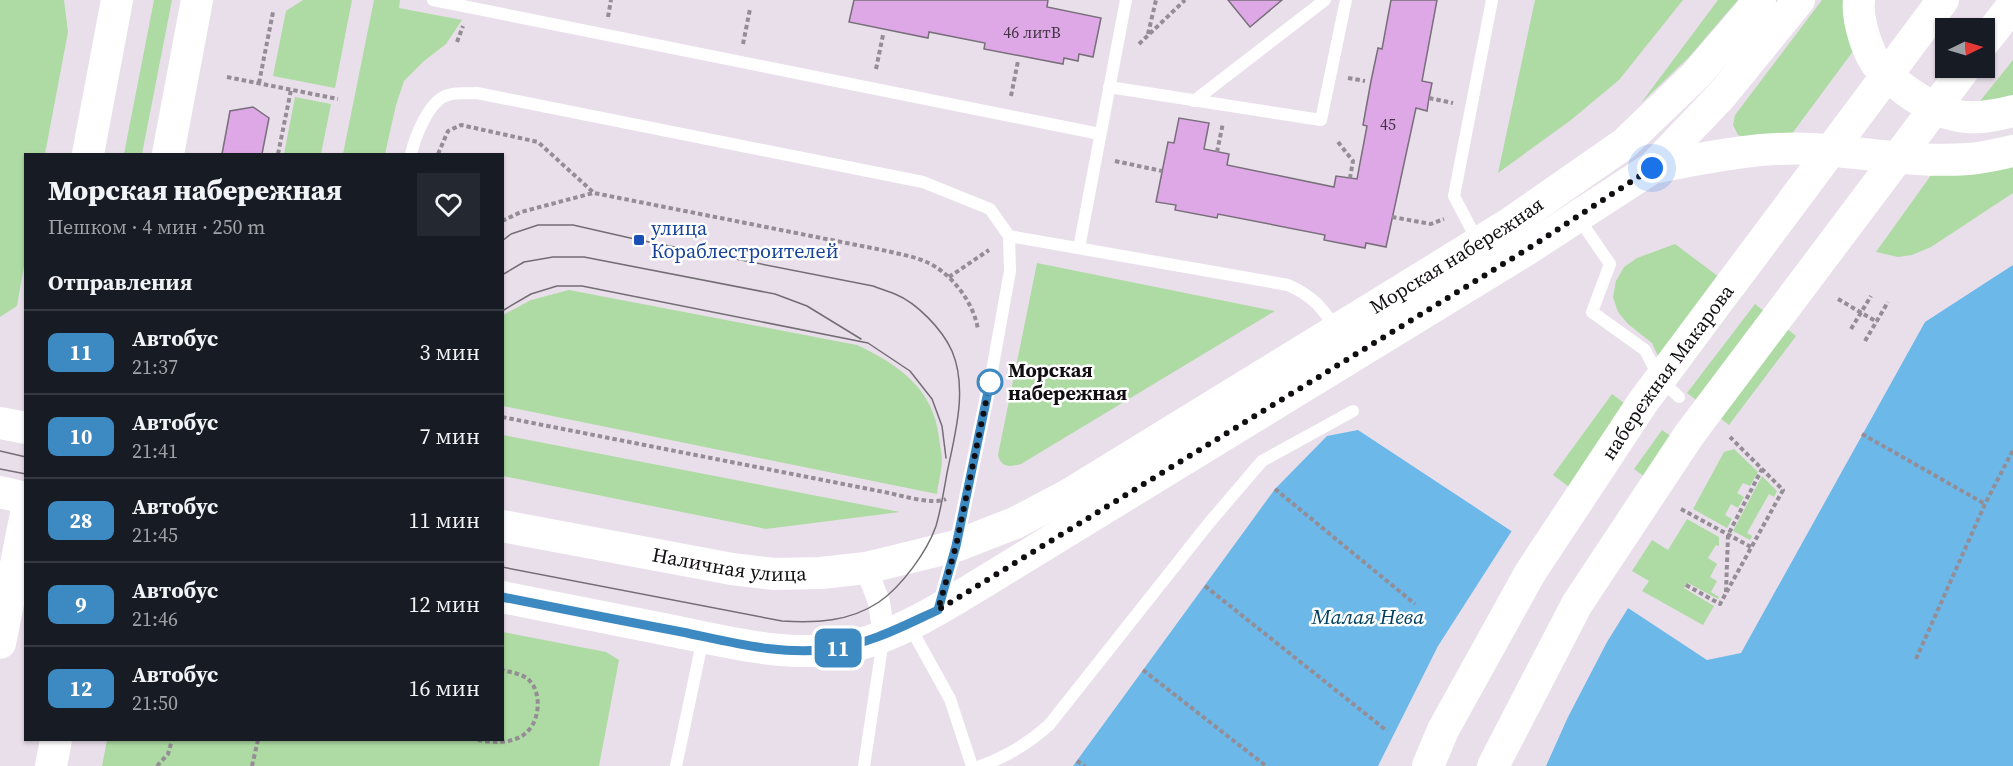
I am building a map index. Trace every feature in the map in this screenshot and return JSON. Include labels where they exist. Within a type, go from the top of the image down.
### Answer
[{"type":"main road","points":[[168,153],[197,0]]},
{"type":"main road","name":"Морская набережная","points":[[956,546],[1015,523],[1070,494],[1478,243],[1624,144],[1696,75],[1760,0]]},
{"type":"main road","name":"Морская набережная","points":[[938,610],[1505,262],[1652,168],[1720,96],[1798,0]]},
{"type":"main road","points":[[1859,0],[1865,39],[1879,68],[1916,98],[1954,116],[1980,117],[2013,111]]},
{"type":"main road","name":"набережная Макарова","points":[[1428,766],[1443,730],[1530,573],[1643,402],[1943,0]]},
{"type":"main road","points":[[88,153],[114,2]]},
{"type":"main road","points":[[1995,28],[2013,5]]},
{"type":"main road","points":[[1493,766],[1577,604],[1689,435],[1957,78]]},
{"type":"main road","points":[[1652,168],[1720,155],[1763,150],[1809,149],[1918,158],[1968,159],[2013,151]]},
{"type":"main road","points":[[0,423],[24,428]]},
{"type":"main road","points":[[0,492],[24,498]]},
{"type":"main road","points":[[0,643],[24,524]]},
{"type":"main road","name":"Наличная улица","points":[[504,526],[732,569],[774,574],[821,573],[866,567],[956,546]]},
{"type":"main road","points":[[504,597],[746,645],[793,651],[830,650],[857,645],[938,610]]},
{"type":"main road","points":[[51,766],[56,741]]},
{"type":"street","points":[[866,567],[879,602],[896,630]]},
{"type":"lane","points":[[433,0],[1100,134]]},
{"type":"lane","points":[[1079,249],[1126,0]]},
{"type":"lane","points":[[1194,101],[1325,0]]},
{"type":"lane","points":[[1109,87],[1320,120],[1346,0]]},
{"type":"lane","points":[[1478,243],[1454,196],[1492,0]]},
{"type":"lane","points":[[411,153],[427,113],[446,95],[477,93],[923,182],[990,209],[1009,236],[1010,271],[956,546],[938,610]]},
{"type":"lane","points":[[1577,216],[1610,264],[1592,312],[1645,350],[1660,380],[1679,396]]},
{"type":"lane","points":[[1009,236],[1288,285],[1306,294],[1321,306],[1338,331]]},
{"type":"lane","points":[[981,766],[1003,758],[1029,744],[1049,725],[1209,523],[1262,461],[1353,411]]},
{"type":"lane","points":[[864,766],[896,630]]},
{"type":"lane","points":[[896,630],[950,699],[972,766]]},
{"type":"lane","points":[[676,766],[703,637]]},
{"type":"path","points":[[1148,35],[1156,0]]},
{"type":"path","points":[[1112,73],[1185,0]]},
{"type":"path","points":[[739,62],[750,9]]},
{"type":"path","points":[[260,83],[273,12]]},
{"type":"path","points":[[872,89],[882,35]]},
{"type":"path","points":[[1007,116],[1018,61]]},
{"type":"path","points":[[227,77],[338,99]]},
{"type":"path","points":[[278,153],[291,90]]},
{"type":"path","points":[[1217,152],[1224,120]]},
{"type":"path","points":[[438,153],[448,131],[461,125],[538,142],[594,193]]},
{"type":"path","points":[[1338,142],[1353,161],[1350,178]]},
{"type":"path","points":[[1096,158],[1162,171]]},
{"type":"path","points":[[504,220],[521,212],[594,193],[887,251],[926,261],[949,277],[966,298],[977,324],[978,333]]},
{"type":"path","points":[[1392,217],[1431,224],[1462,212]]},
{"type":"path","points":[[949,277],[1009,236]]},
{"type":"path","points":[[1851,329],[1870,296]]},
{"type":"path","points":[[1838,299],[1876,322]]},
{"type":"path","points":[[1865,341],[1888,302]]},
{"type":"path","points":[[504,417],[907,497],[942,501],[951,497]]},
{"type":"path","points":[[1862,434],[1985,504]]},
{"type":"path","points":[[1686,585],[1720,604],[1783,490],[1730,437]]},
{"type":"path","points":[[1916,658],[1985,504],[2013,450]]},
{"type":"path","points":[[1726,594],[1728,535],[1762,469]]},
{"type":"path","points":[[1275,489],[1415,604]]},
{"type":"path","points":[[1681,509],[1752,548]]},
{"type":"path","points":[[1205,585],[1387,731]]},
{"type":"path","points":[[1143,670],[1266,766]]},
{"type":"path","points":[[490,741],[503,742],[527,732],[532,724],[538,698],[534,686],[526,677],[504,671]]},
{"type":"path","points":[[157,766],[168,754],[172,741]]},
{"type":"path","points":[[252,766],[258,741]]},
{"type":"path","points":[[1077,761],[1085,766]]},
{"type":"green space","points":[[0,0],[64,0],[68,32],[45,153],[24,153],[24,266],[17,306],[0,317]]},
{"type":"green space","points":[[154,0],[172,0],[142,153],[124,153]]},
{"type":"green space","points":[[303,0],[352,0],[335,88],[273,76],[286,11]]},
{"type":"green space","points":[[374,0],[400,0],[399,8],[462,20],[446,44],[404,81],[385,153],[343,153]]},
{"type":"green space","points":[[1535,0],[1683,0],[1619,80],[1571,120],[1498,173]]},
{"type":"green space","points":[[1718,0],[1738,0],[1689,57],[1641,103]]},
{"type":"green space","points":[[1822,0],[1844,0],[1854,50],[1791,135],[1743,137],[1738,135],[1733,125],[1735,115]]},
{"type":"green space","points":[[2013,60],[2013,96],[1980,101]]},
{"type":"green space","points":[[295,97],[331,104],[321,153],[284,153]]},
{"type":"green space","points":[[2013,162],[2013,193],[1931,247],[1912,255],[1898,257],[1876,252],[1934,171]]},
{"type":"green space","points":[[1675,244],[1743,295],[1676,384],[1663,367],[1652,343],[1628,324],[1618,312],[1613,297],[1616,281],[1624,267],[1637,258]]},
{"type":"green space","points":[[1037,263],[1275,311],[1021,464],[1006,466],[998,455]]},
{"type":"green space","points":[[569,290],[857,345],[900,370],[922,392],[930,406],[936,421],[942,459],[937,494],[504,406],[504,314],[531,300]]},
{"type":"green space","points":[[1755,304],[1796,336],[1729,425],[1687,393]]},
{"type":"green space","points":[[1612,394],[1648,421],[1589,502],[1553,475]]},
{"type":"green space","points":[[1662,430],[1693,452],[1664,491],[1634,469]]},
{"type":"green space","points":[[504,435],[900,512],[766,529],[504,476]]},
{"type":"green space","points":[[1734,449],[1758,472],[1750,486],[1743,483],[1737,493],[1744,497],[1738,508],[1731,504],[1725,515],[1732,519],[1727,528],[1693,509],[1724,452]]},
{"type":"green space","points":[[1762,476],[1777,491],[1774,497],[1769,494],[1747,533],[1752,536],[1750,540],[1733,531]]},
{"type":"green space","points":[[1687,519],[1719,537],[1719,546],[1716,545],[1708,558],[1717,564],[1710,577],[1717,581],[1711,592],[1719,597],[1718,599],[1688,583],[1684,588],[1714,606],[1703,625],[1642,591],[1649,581],[1632,571],[1652,540],[1668,550]]},
{"type":"green space","points":[[504,632],[606,652],[619,660],[599,766],[102,766],[107,741],[504,741]]},
{"type":"water","name":"Малая Нева","points":[[2013,265],[2013,766],[1073,766],[1275,489],[1327,436],[1358,430],[1707,660],[1741,653],[1925,322]]},
{"type":"pier","points":[[1513,529],[1630,605],[1607,642],[1568,717],[1546,766],[1378,766],[1438,646]]},
{"type":"building","points":[[854,0],[1048,0],[1047,7],[1101,18],[1093,57],[1079,54],[1078,61],[1064,58],[1063,64],[984,49],[985,43],[929,32],[928,38],[849,22]]},
{"type":"building","points":[[1228,0],[1282,0],[1250,27]]},
{"type":"building","points":[[1391,0],[1437,0],[1422,81],[1432,83],[1427,111],[1416,108],[1386,247],[1366,243],[1365,248],[1324,240],[1325,235],[1218,214],[1217,218],[1175,210],[1176,205],[1156,202],[1168,142],[1174,143],[1179,118],[1209,123],[1204,149],[1229,154],[1227,165],[1334,187],[1336,176],[1357,179],[1367,126],[1363,125],[1371,81],[1378,48],[1382,49]]},
{"type":"building","points":[[253,107],[269,118],[262,153],[222,153],[230,111]]},
{"type":"tram line","points":[[504,239],[511,234],[538,225],[573,225],[873,286],[903,298],[920,310],[935,326],[952,351],[957,366],[960,396],[942,499],[932,536],[920,558],[896,587],[879,602],[856,614],[832,620],[782,621],[504,567]]},
{"type":"tram line","points":[[504,274],[524,262],[553,257],[584,257],[775,294],[807,306],[861,339]]},
{"type":"tram line","points":[[504,310],[531,294],[557,286],[582,286],[868,343],[910,371],[932,399],[942,426],[946,458]]},
{"type":"tram line","points":[[0,451],[24,457]]},
{"type":"tram line","points":[[0,469],[24,474]]},
{"type":"bus line","name":"11","points":[[504,597],[746,645],[793,651],[830,650],[857,645],[884,636],[938,610],[956,546],[990,382]]},
{"type":"place","name":"улица Кораблестроителей","points":[[639,240]]},
{"type":"place","name":"Морская набережная","points":[[990,382]]},
{"type":"route","points":[[990,382],[956,546],[938,610],[1526,250],[1652,168]]}]
